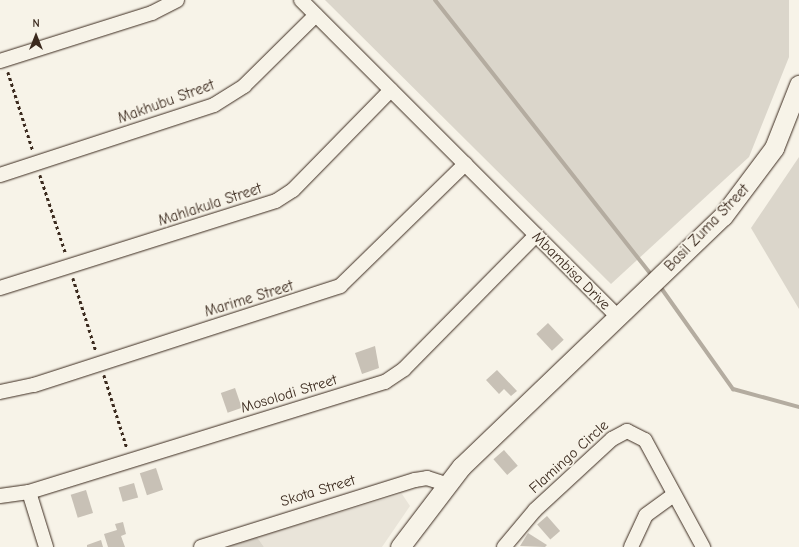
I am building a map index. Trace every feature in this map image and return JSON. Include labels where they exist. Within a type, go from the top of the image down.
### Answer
[{"type":"street","points":[[0,61],[152,13],[177,0]]},
{"type":"street","name":"Mbambisa Drive","points":[[301,0],[617,316],[446,484],[400,547]]},
{"type":"street","name":"Makhubu Street","points":[[0,175],[214,105],[244,86],[316,15]]},
{"type":"street","name":"Basil Zuma Street","points":[[617,316],[723,216],[774,148],[799,85]]},
{"type":"street","name":"Mahlakula Street","points":[[0,288],[276,201],[293,190],[391,90]]},
{"type":"street","name":"Marime Street","points":[[0,392],[34,385],[340,286],[465,164]]},
{"type":"street","name":"Mosolodi Street","points":[[0,496],[29,492],[385,382],[404,369],[536,235]]},
{"type":"street","name":"Flamingo Circle","points":[[504,547],[535,510],[620,432],[632,431],[645,440],[704,547]]},
{"type":"street","name":"Skota Street","points":[[201,547],[415,480],[427,478],[446,484]]},
{"type":"street","points":[[29,492],[46,547]]},
{"type":"street","points":[[631,547],[646,515],[674,495]]},
{"type":"shaded area","points":[[325,0],[789,0],[789,57],[749,157],[611,284]]},
{"type":"shaded area","points":[[799,157],[799,309],[751,228]]},
{"type":"shaded area","points":[[402,494],[410,506],[382,547],[264,547],[257,537]]},
{"type":"shaded area","points":[[257,537],[264,547],[227,547]]},
{"type":"building","points":[[548,323],[564,340],[552,351],[536,334]]},
{"type":"building","points":[[375,346],[379,368],[362,374],[355,353]]},
{"type":"building","points":[[497,370],[517,391],[511,396],[504,389],[499,394],[486,380]]},
{"type":"building","points":[[235,388],[242,408],[228,413],[221,393]]},
{"type":"building","points":[[504,450],[518,466],[507,475],[493,459]]},
{"type":"building","points":[[156,468],[163,490],[147,495],[140,473]]},
{"type":"building","points":[[134,483],[138,497],[123,502],[119,487]]},
{"type":"building","points":[[86,490],[93,513],[78,518],[71,495]]},
{"type":"building","points":[[547,516],[560,531],[550,540],[537,525]]},
{"type":"building","points":[[123,522],[126,534],[121,536],[125,547],[108,547],[104,534],[117,530],[115,524]]},
{"type":"building","points":[[528,533],[547,545],[545,547],[520,546]]},
{"type":"building","points":[[101,540],[103,547],[87,547],[87,545]]},
{"type":"waterway","points":[[435,0],[652,276]]},
{"type":"waterway","points":[[659,285],[733,389],[799,407]]}]
